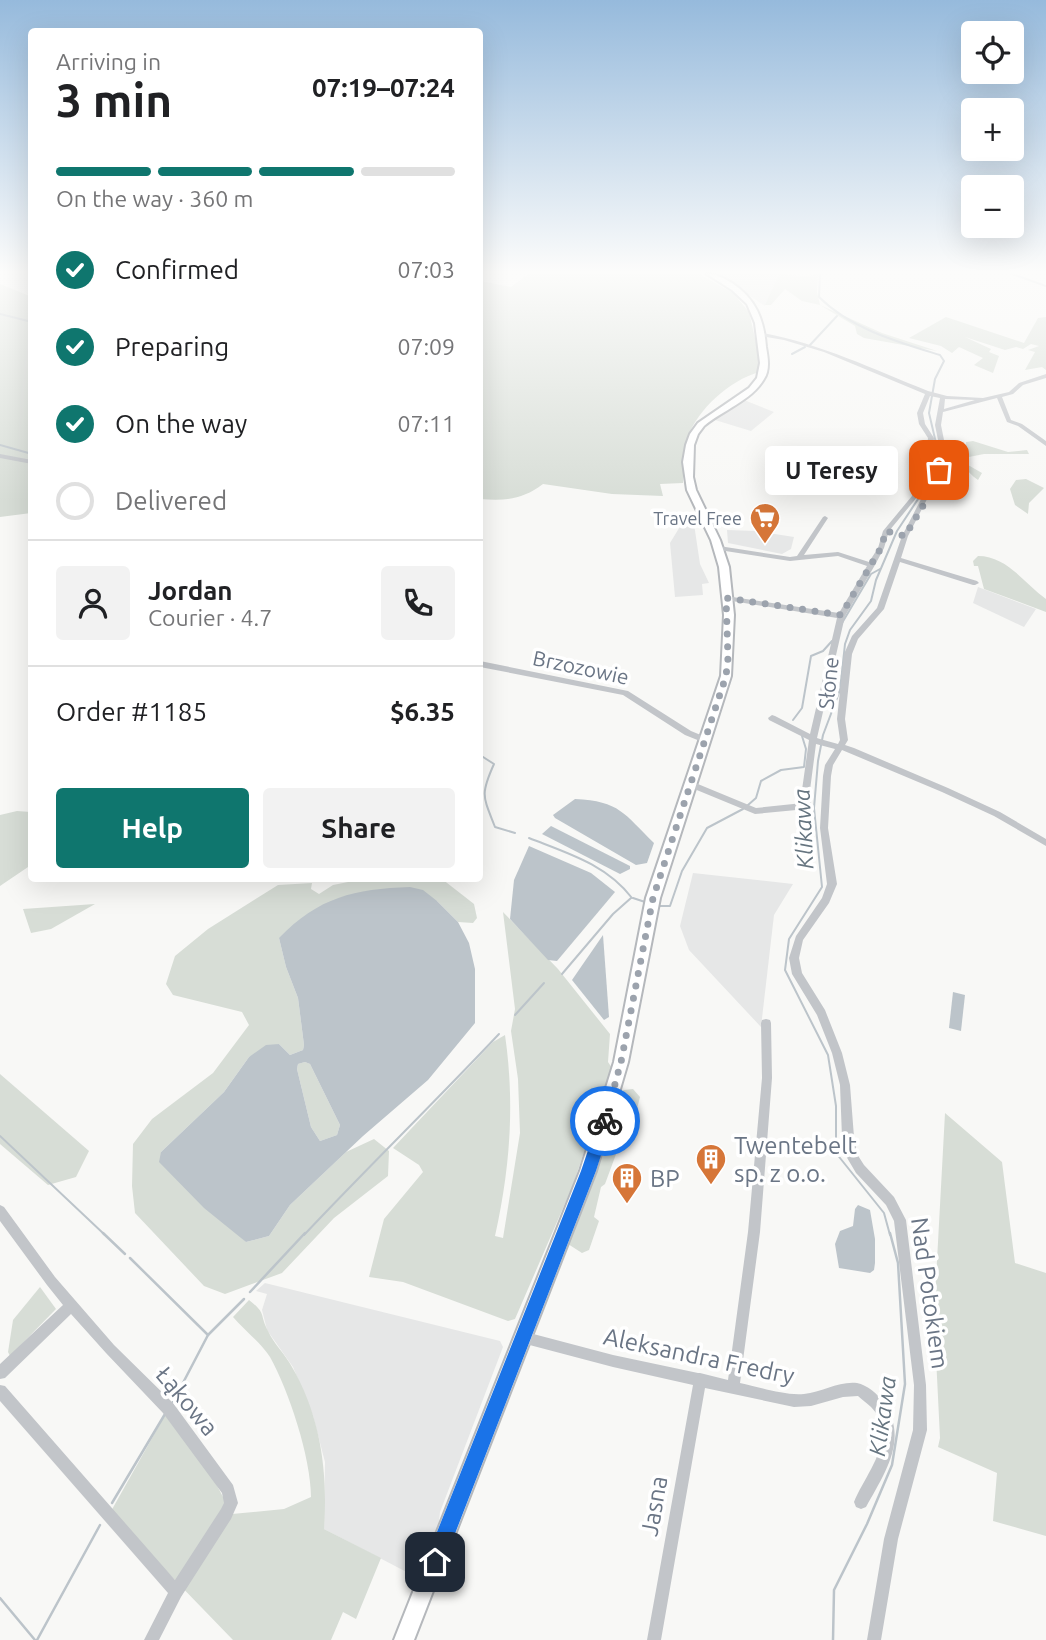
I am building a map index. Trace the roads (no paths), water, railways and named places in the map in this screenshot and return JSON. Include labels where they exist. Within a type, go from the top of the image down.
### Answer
[{"type":"highway","points":[[404,1640],[588,1171],[608,1109],[621,1062],[650,908],[727,665],[724,570],[719,548],[692,496],[690,444],[702,425],[757,384],[764,369],[763,351]]},
{"type":"street","points":[[821,351],[935,394],[981,399]]},
{"type":"street","points":[[941,411],[1011,393],[1021,384],[1046,376]]},
{"type":"street","points":[[690,784],[754,811],[807,806],[806,790],[841,615],[895,534],[915,496],[918,483],[928,465],[932,442],[919,413],[935,394]]},
{"type":"street","name":"Słone","points":[[825,819],[829,765],[842,747],[848,654],[855,638],[880,609],[898,559],[895,534],[927,499],[939,470],[943,450],[938,425],[941,411],[935,394]]},
{"type":"street","points":[[999,396],[1009,421],[1020,425],[1046,443]]},
{"type":"street","points":[[0,456],[28,461]]},
{"type":"street","points":[[800,557],[825,518]]},
{"type":"street","points":[[719,548],[781,558],[838,554],[872,565]]},
{"type":"street","points":[[898,559],[975,583]]},
{"type":"street","points":[[726,598],[841,615]]},
{"type":"street","name":"Brzozowie","points":[[483,665],[625,693],[688,733],[705,740]]},
{"type":"street","points":[[772,718],[815,740],[842,747],[897,768],[979,806],[1046,843]]},
{"type":"street","name":"Nad Potokiem","points":[[825,819],[824,837],[832,878],[831,889],[799,939],[794,949],[794,963],[800,980],[821,1013],[837,1053],[845,1085],[848,1137],[852,1156],[860,1169],[890,1201],[900,1220],[920,1385],[920,1430],[891,1539],[874,1640]]},
{"type":"street","points":[[733,1387],[754,1232],[767,1078],[766,1023]]},
{"type":"street","name":"Łąkowa","points":[[0,1211],[71,1306],[168,1408],[228,1490],[230,1503],[226,1514],[177,1592],[151,1640]]},
{"type":"street","points":[[0,1373],[71,1306]]},
{"type":"street","name":"Aleksandra Fredry","points":[[522,1337],[794,1401],[810,1402],[848,1388],[860,1390],[871,1397],[889,1421],[890,1435],[888,1450],[861,1502]]},
{"type":"street","name":"Jasna","points":[[654,1640],[700,1380]]},
{"type":"street","points":[[0,1391],[177,1592]]},
{"type":"waterway","points":[[792,354],[798,351]]},
{"type":"waterway","name":"Klikawa","points":[[890,1235],[884,1213],[836,1153],[836,1106],[828,1055],[785,970],[789,939],[822,887],[814,808],[818,761],[823,735],[840,690],[845,644],[850,630],[871,601],[876,580],[897,531],[924,490],[936,443],[929,413],[935,379],[944,361],[940,355],[927,351]]},
{"type":"waterway","points":[[0,445],[28,453]]},
{"type":"waterway","points":[[842,623],[871,574],[880,569]]},
{"type":"waterway","points":[[793,720],[802,708],[811,656],[823,651],[832,641]]},
{"type":"waterway","points":[[748,805],[756,798],[761,781],[781,770],[804,767],[806,749],[802,736]]},
{"type":"waterway","points":[[483,757],[494,764],[485,796],[495,827],[515,833]]},
{"type":"waterway","points":[[659,906],[670,906],[682,871],[707,828],[743,809]]},
{"type":"waterway","points":[[529,838],[598,868],[622,886],[632,898]]},
{"type":"waterway","points":[[562,974],[613,914],[631,898]]},
{"type":"waterway","points":[[633,898],[645,902]]},
{"type":"waterway","points":[[515,1015],[544,983]]},
{"type":"waterway","points":[[304,1235],[499,1034]]},
{"type":"waterway","points":[[0,1136],[105,1235]]},
{"type":"waterway","points":[[103,1233],[125,1254]]},
{"type":"waterway","points":[[250,1292],[305,1233]]},
{"type":"waterway","name":"Klikawa","points":[[833,1640],[834,1590],[867,1524],[892,1465],[905,1384],[898,1263],[890,1233]]},
{"type":"waterway","points":[[130,1258],[208,1335]]},
{"type":"waterway","points":[[208,1335],[244,1299]]},
{"type":"waterway","points":[[173,1402],[208,1335]]},
{"type":"waterway","points":[[112,1503],[165,1414]]},
{"type":"waterway","points":[[37,1640],[100,1525]]},
{"type":"waterway","points":[[0,1598],[35,1640]]},
{"type":"place","name":"U Teresy","points":[[939,470]]},
{"type":"place","name":"Travel Free","points":[[765,545]]},
{"type":"place","name":"Twentebelt sp. z o.o.","points":[[711,1186]]},
{"type":"place","name":"BP","points":[[627,1205]]}]
